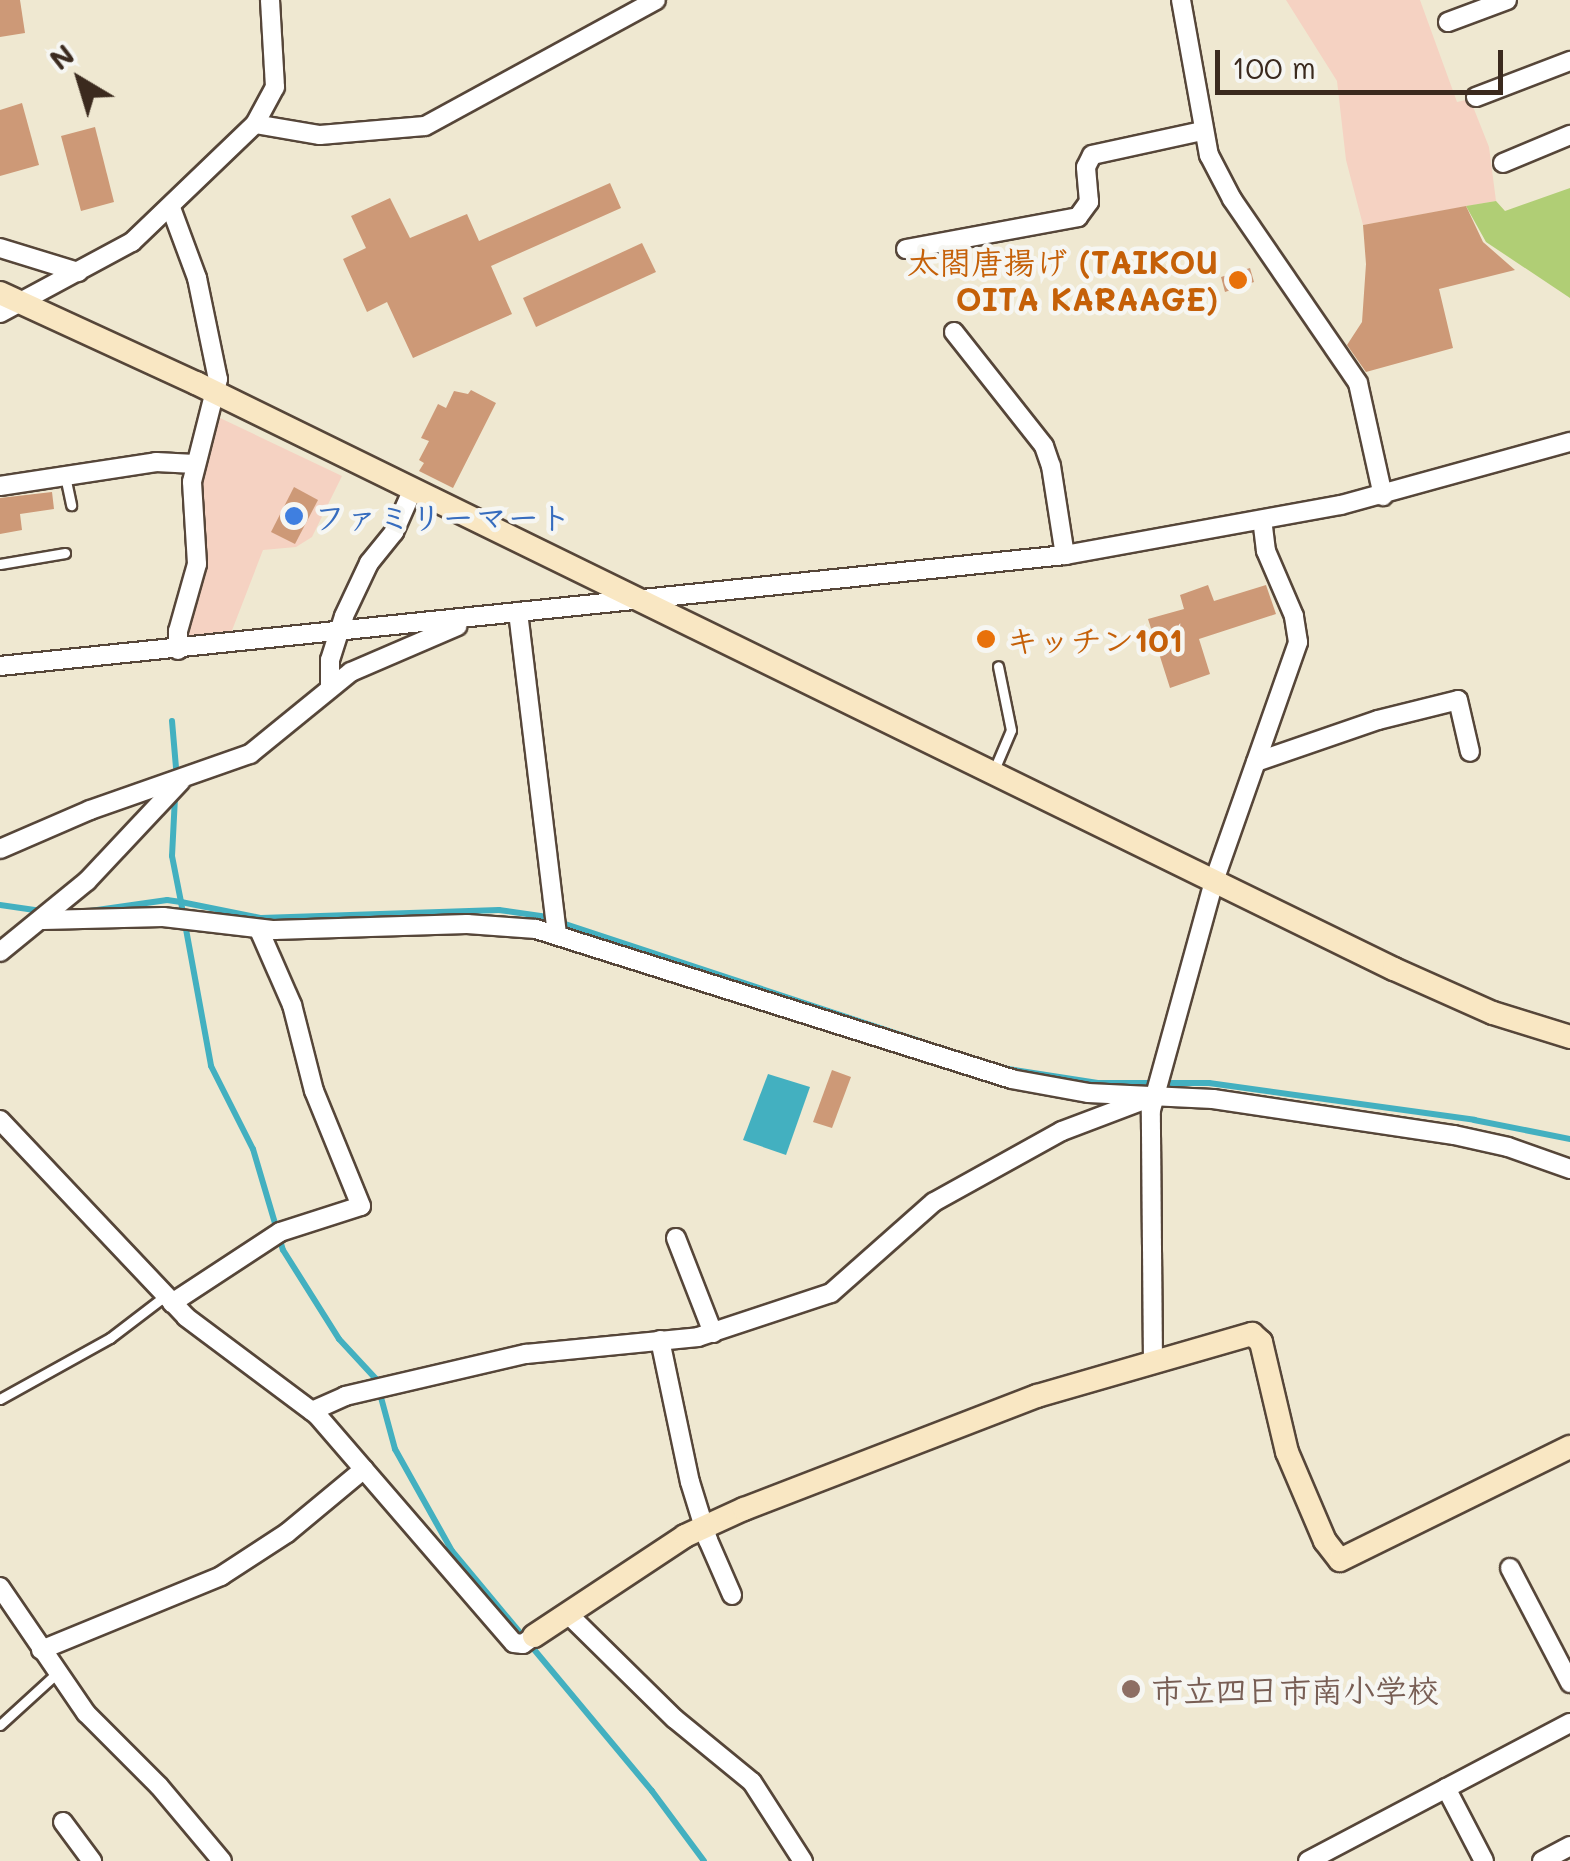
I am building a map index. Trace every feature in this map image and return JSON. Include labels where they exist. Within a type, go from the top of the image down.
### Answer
[{"type":"street","points":[[6,303],[78,272],[132,242],[256,124],[276,86],[270,0]]},
{"type":"street","points":[[256,124],[320,135],[425,126],[656,0]]},
{"type":"street","points":[[1181,0],[1202,131],[1222,183],[1358,383],[1383,496]]},
{"type":"street","points":[[1448,22],[1507,0]]},
{"type":"street","points":[[1476,96],[1570,60]]},
{"type":"street","points":[[906,249],[1078,217],[1090,202],[1086,168],[1092,155],[1202,131]]},
{"type":"street","points":[[1503,162],[1570,135]]},
{"type":"street","points":[[170,208],[196,278],[212,344],[217,393],[190,492],[197,564],[178,631],[178,650]]},
{"type":"street","points":[[0,248],[78,272]]},
{"type":"street","points":[[6,303],[217,393],[1445,992],[1570,1036]]},
{"type":"street","points":[[954,332],[1044,446],[1051,466],[1064,555]]},
{"type":"street","points":[[0,666],[1064,555],[1383,496],[1570,442]]},
{"type":"street","points":[[0,486],[156,462],[196,464]]},
{"type":"street","points":[[330,687],[338,632],[369,563],[394,532],[413,489]]},
{"type":"street","points":[[1153,1362],[1148,1137],[1156,1089],[1214,880],[1298,642],[1294,616],[1266,551],[1262,520]]},
{"type":"street","points":[[518,612],[556,934]]},
{"type":"street","points":[[0,848],[90,810],[262,747],[330,687],[382,655],[486,615]]},
{"type":"street","points":[[1256,762],[1378,720],[1458,700],[1470,752]]},
{"type":"street","points":[[0,952],[43,920],[108,861],[182,779]]},
{"type":"street","points":[[43,920],[164,917],[258,930],[467,924],[556,934],[1012,1080],[1088,1093],[1156,1089],[1472,1138],[1570,1170]]},
{"type":"street","points":[[169,1300],[280,1232],[361,1206],[314,1091],[292,1005],[258,930]]},
{"type":"street","points":[[312,1411],[345,1396],[526,1354],[713,1332],[839,1288],[934,1202],[1062,1131],[1156,1089]]},
{"type":"street","points":[[0,1120],[169,1300],[312,1411],[514,1642],[522,1644],[703,1526],[1036,1396],[1252,1334],[1259,1337],[1287,1452],[1328,1547],[1340,1560],[1570,1447]]},
{"type":"street","points":[[676,1238],[713,1332]]},
{"type":"street","points":[[660,1340],[703,1526],[732,1595]]},
{"type":"street","points":[[42,1650],[221,1576],[287,1533],[364,1469]]},
{"type":"street","points":[[1510,1568],[1570,1683]]},
{"type":"street","points":[[0,1587],[94,1722],[150,1776],[222,1861]]},
{"type":"street","points":[[569,1615],[675,1719],[752,1782],[804,1861]]},
{"type":"street","points":[[1308,1861],[1570,1723]]},
{"type":"street","points":[[1446,1788],[1484,1861]]},
{"type":"street","points":[[63,1822],[92,1861]]},
{"type":"street","points":[[1542,1861],[1570,1846]]},
{"type":"lane","points":[[65,476],[70,505]]},
{"type":"lane","points":[[0,564],[64,553]]},
{"type":"lane","points":[[992,773],[1012,730],[998,666]]},
{"type":"lane","points":[[0,1399],[96,1347],[169,1300]]},
{"type":"lane","points":[[0,1725],[57,1673]]},
{"type":"shaded area","points":[[1286,0],[1420,0],[1457,102],[1470,99],[1489,147],[1496,201],[1363,225],[1346,160],[1337,81]]},
{"type":"shaded area","points":[[220,418],[342,476],[312,537],[296,547],[263,550],[231,633],[181,638],[200,483]]},
{"type":"green space","points":[[1570,188],[1570,298],[1486,242],[1466,206],[1496,201],[1505,211]]},
{"type":"water","points":[[768,1074],[810,1087],[786,1155],[743,1140]]},
{"type":"building","points":[[0,0],[20,0],[25,33],[0,37]]},
{"type":"building","points":[[22,103],[39,165],[0,176],[0,110]]},
{"type":"building","points":[[95,127],[114,202],[81,211],[61,136]]},
{"type":"building","points":[[610,183],[621,208],[491,266],[512,314],[413,358],[387,302],[367,312],[343,259],[366,248],[351,216],[390,198],[410,238],[467,214],[479,241]]},
{"type":"building","points":[[1466,206],[1483,242],[1515,270],[1439,289],[1453,348],[1366,372],[1347,345],[1362,322],[1366,264],[1363,225]]},
{"type":"building","points":[[642,243],[656,272],[536,327],[523,298]]},
{"type":"building","name":"太閤唐揚げ (TAIKOU OITA KARAAGE)","points":[[1250,268],[1254,282],[1225,292],[1221,277]]},
{"type":"building","points":[[471,390],[496,403],[453,488],[419,471],[424,463],[419,460],[429,441],[421,438],[438,404],[446,408],[454,391],[468,394]]},
{"type":"building","name":"ファミリーマート","points":[[294,487],[318,500],[295,544],[271,532]]},
{"type":"building","points":[[52,492],[54,509],[20,514],[22,530],[0,534],[0,498]]},
{"type":"building","points":[[1208,585],[1214,601],[1266,585],[1276,614],[1199,639],[1210,674],[1170,688],[1148,619],[1184,609],[1180,595]]},
{"type":"building","points":[[832,1070],[851,1077],[832,1128],[813,1122]]},
{"type":"waterway","points":[[172,721],[177,779]]},
{"type":"waterway","points":[[175,797],[172,856],[181,902],[261,918],[499,910],[541,916],[919,1041]]},
{"type":"waterway","points":[[90,911],[167,900],[181,902],[211,1066],[253,1149],[283,1250],[339,1339],[376,1379],[395,1449],[452,1551],[652,1791],[704,1861]]},
{"type":"waterway","points":[[0,905],[42,911]]},
{"type":"waterway","points":[[1002,1068],[1098,1083],[1209,1083],[1474,1120],[1570,1139]]},
{"type":"place","name":"太閤唐揚げ (TAIKOU OITA KARAAGE)","points":[[1238,280]]},
{"type":"place","name":"ファミリーマート","points":[[294,516]]},
{"type":"place","name":"キッチン101","points":[[986,639]]},
{"type":"place","name":"市立四日市南小学校","points":[[1131,1689]]}]
